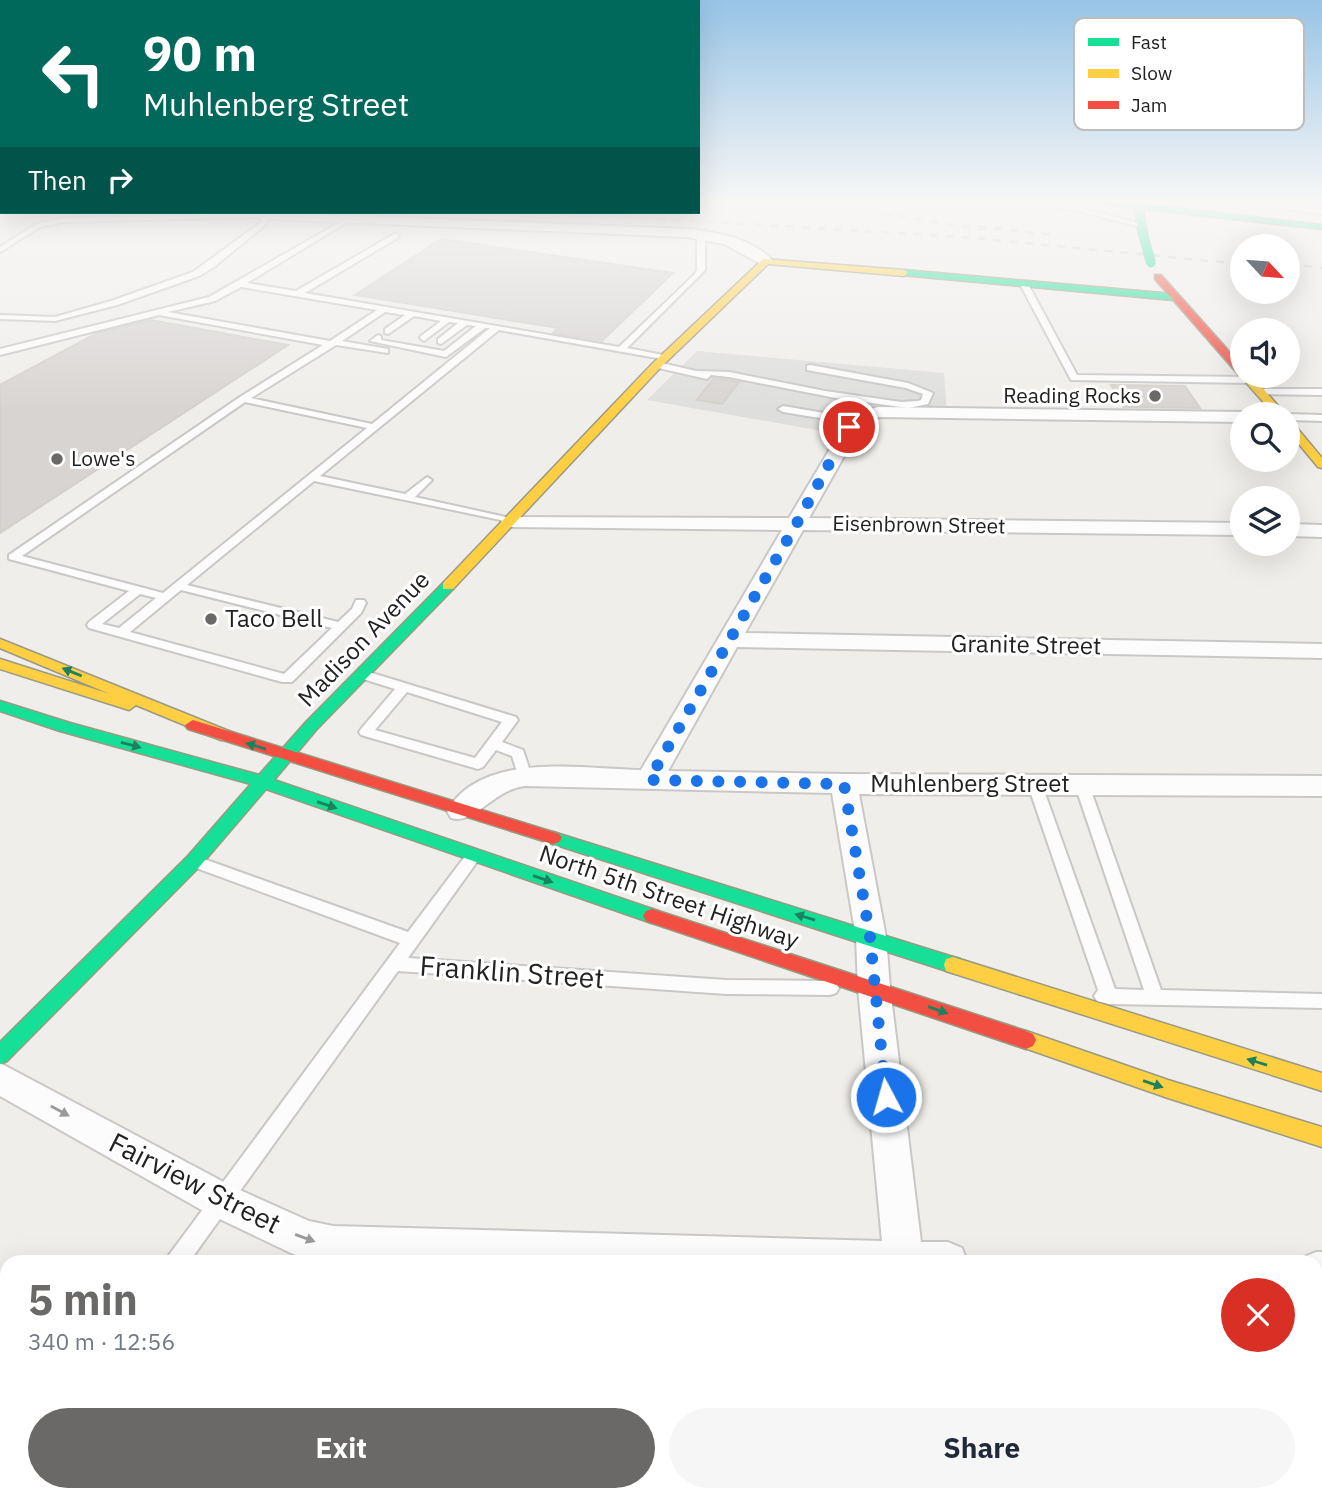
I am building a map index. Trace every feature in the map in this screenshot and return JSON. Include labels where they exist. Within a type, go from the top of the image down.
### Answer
[{"type":"main road","name":"Madison Avenue","points":[[0,1055],[194,861],[362,674],[661,361],[755,271]]},
{"type":"main road","points":[[879,271],[1173,297]]},
{"type":"main road","points":[[1156,271],[1173,297],[1230,358]]},
{"type":"main road","points":[[1257,388],[1269,402]]},
{"type":"main road","points":[[1300,439],[1322,466]]},
{"type":"main road","points":[[0,643],[226,736]]},
{"type":"main road","name":"North 5th Street Highway","points":[[0,664],[1322,1082]]},
{"type":"main road","name":"North 5th Street Highway","points":[[0,706],[65,727],[263,782],[709,936],[874,988],[1168,1089],[1322,1137]]},
{"type":"street","points":[[649,780],[849,427],[863,414],[878,412],[1230,417]]},
{"type":"street","name":"Eisenbrown Street","points":[[511,520],[1230,530]]},
{"type":"street","points":[[1300,530],[1322,531]]},
{"type":"street","name":"Granite Street","points":[[729,640],[1322,651]]},
{"type":"street","name":"Muhlenberg Street","points":[[461,811],[482,790],[495,783],[525,777],[844,784],[1322,786]]},
{"type":"street","points":[[844,784],[870,937],[903,1255]]},
{"type":"street","name":"Fairview Street","points":[[0,1078],[220,1200],[307,1240],[333,1245],[690,1255]]},
{"type":"lane","points":[[0,317],[55,320],[114,303],[201,271]]},
{"type":"lane","points":[[0,352],[212,299],[262,271]]},
{"type":"lane","points":[[297,294],[335,271]]},
{"type":"lane","points":[[622,349],[700,271]]},
{"type":"lane","points":[[240,284],[622,349],[713,379]]},
{"type":"lane","points":[[1024,284],[1074,378],[1230,380]]},
{"type":"lane","points":[[6,557],[384,309]]},
{"type":"lane","points":[[158,313],[332,343],[413,345],[452,363]]},
{"type":"lane","points":[[413,313],[385,338],[446,354],[483,325]]},
{"type":"lane","points":[[413,345],[424,315]]},
{"type":"lane","points":[[413,345],[437,317]]},
{"type":"lane","points":[[424,338],[449,319]]},
{"type":"lane","points":[[441,341],[465,322]]},
{"type":"lane","points":[[121,633],[497,327]]},
{"type":"lane","points":[[699,373],[721,372],[771,384],[912,405],[925,401],[928,393],[908,386],[810,369]]},
{"type":"lane","points":[[738,383],[771,384]]},
{"type":"lane","points":[[1298,388],[1322,392]]},
{"type":"lane","points":[[783,409],[832,417],[838,413],[847,397]]},
{"type":"lane","points":[[243,399],[374,427]]},
{"type":"lane","points":[[1300,418],[1322,418]]},
{"type":"lane","points":[[311,477],[511,520]]},
{"type":"lane","points":[[408,497],[427,480]]},
{"type":"lane","points":[[6,557],[165,597]]},
{"type":"lane","points":[[178,586],[341,626]]},
{"type":"lane","points":[[138,590],[93,625],[287,679],[357,610],[360,603]]},
{"type":"lane","points":[[193,590],[210,599],[312,626],[319,632],[318,640],[299,658],[300,666]]},
{"type":"lane","points":[[362,674],[511,720],[478,764],[366,732],[403,688]]},
{"type":"lane","points":[[492,744],[518,753],[525,777]]},
{"type":"lane","points":[[1035,785],[1109,997]]},
{"type":"lane","points":[[1082,785],[1155,998]]},
{"type":"lane","points":[[394,964],[474,855]]},
{"type":"lane","points":[[194,861],[412,940]]},
{"type":"lane","name":"Franklin Street","points":[[181,1255],[394,964],[726,987],[874,988]]},
{"type":"lane","points":[[1042,995],[1322,1001]]},
{"type":"shaded area","points":[[697,351],[944,373],[947,412],[854,409],[839,434],[647,400]]},
{"type":"building","points":[[392,271],[673,273],[602,341],[553,333],[558,328],[355,295]]},
{"type":"building","name":"Lowe's","points":[[151,320],[288,345],[0,533],[0,385],[97,333]]},
{"type":"building","points":[[714,378],[739,382],[722,404],[697,400]]},
{"type":"building","name":"Reading Rocks","points":[[1111,385],[1185,386],[1200,408],[1124,407]]},
{"type":"traffic: fast","points":[[904,273],[1173,297]]},
{"type":"traffic: fast","points":[[0,1055],[194,861],[311,726],[448,586]]},
{"type":"traffic: fast","points":[[0,706],[65,727],[263,782],[652,916]]},
{"type":"traffic: fast","points":[[553,838],[953,965]]},
{"type":"traffic: slow","points":[[448,586],[657,365],[755,271]]},
{"type":"traffic: slow","points":[[882,271],[904,273]]},
{"type":"traffic: slow","points":[[1257,388],[1269,402]]},
{"type":"traffic: slow","points":[[1300,438],[1322,465]]},
{"type":"traffic: slow","points":[[0,643],[226,736]]},
{"type":"traffic: slow","points":[[0,664],[129,705]]},
{"type":"traffic: slow","points":[[953,965],[1322,1082]]},
{"type":"traffic: slow","points":[[1026,1040],[1168,1089],[1322,1137]]},
{"type":"traffic: jam","points":[[1158,277],[1230,358]]},
{"type":"traffic: jam","points":[[193,725],[553,838]]},
{"type":"traffic: jam","points":[[652,916],[1026,1040]]},
{"type":"place","name":"Reading Rocks","points":[[1155,396]]},
{"type":"place","name":"Lowe's","points":[[57,459]]},
{"type":"place","name":"Taco Bell","points":[[211,619]]},
{"type":"route","points":[[849,427],[649,780],[844,784],[870,937],[886,1097]]}]
